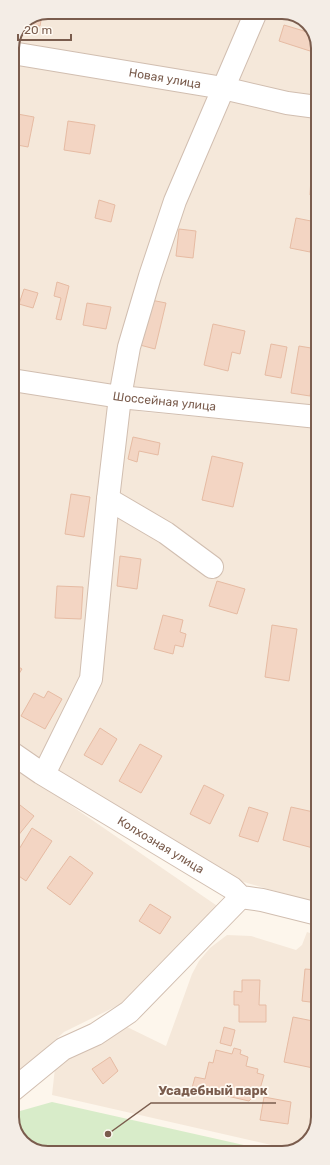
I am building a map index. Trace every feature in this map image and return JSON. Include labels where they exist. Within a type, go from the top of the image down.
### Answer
[{"type":"street","points":[[44,774],[91,679],[108,499],[120,397],[129,347],[150,276],[175,201],[253,19]]},
{"type":"street","name":"Новая улица","points":[[19,54],[224,88],[287,103],[311,106]]},
{"type":"street","name":"Шоссейная улица","points":[[19,381],[120,397],[311,416]]},
{"type":"street","points":[[108,499],[166,533],[212,567]]},
{"type":"street","name":"Колхозная улица","points":[[19,758],[232,888],[242,897],[262,900],[311,912]]},
{"type":"street","points":[[19,1085],[63,1049],[96,1034],[129,1012],[242,897]]},
{"type":"shaded area","points":[[48,19],[284,19],[293,21],[305,30],[309,37],[311,48],[311,407],[131,389],[19,371],[19,48],[21,37],[32,24],[37,21]]},
{"type":"shaded area","points":[[19,390],[144,412],[311,427],[311,901],[226,877],[19,746]]},
{"type":"shaded area","points":[[19,770],[226,912],[129,1000],[64,1032],[19,1072]]},
{"type":"shaded area","points":[[307,932],[311,933],[311,1117],[309,1128],[300,1140],[287,1145],[275,1146],[52,1095],[56,1059],[123,1025],[166,1046],[192,974],[199,961],[210,948],[227,935],[251,936],[296,950],[302,945]]},
{"type":"green space","points":[[52,1102],[248,1146],[46,1146],[37,1144],[25,1135],[21,1126],[19,1111]]},
{"type":"building","points":[[41,20],[40,26],[31,25]]},
{"type":"building","points":[[284,25],[306,32],[309,37],[311,48],[310,51],[279,41]]},
{"type":"building","points":[[19,114],[34,117],[28,147],[19,145]]},
{"type":"building","points":[[68,121],[95,125],[90,154],[64,150]]},
{"type":"building","points":[[99,200],[115,205],[111,222],[95,218]]},
{"type":"building","points":[[296,218],[311,221],[310,252],[290,248]]},
{"type":"building","points":[[179,229],[196,231],[193,258],[176,256]]},
{"type":"building","points":[[57,282],[69,286],[61,320],[56,319],[61,298],[54,296]]},
{"type":"building","points":[[24,289],[38,293],[33,308],[19,304]]},
{"type":"building","points":[[151,300],[166,303],[155,349],[140,345]]},
{"type":"building","points":[[87,303],[111,307],[106,329],[83,325]]},
{"type":"building","points":[[213,324],[245,331],[240,354],[232,352],[228,371],[204,365]]},
{"type":"building","points":[[271,344],[287,347],[281,378],[265,375]]},
{"type":"building","points":[[299,346],[311,348],[310,396],[291,393]]},
{"type":"building","points":[[133,437],[160,443],[158,455],[139,451],[137,462],[128,459]]},
{"type":"building","points":[[212,456],[243,463],[233,507],[202,500]]},
{"type":"building","points":[[71,494],[90,497],[84,537],[65,534]]},
{"type":"building","points":[[120,556],[141,559],[137,589],[117,586]]},
{"type":"building","points":[[217,581],[245,589],[237,614],[209,606]]},
{"type":"building","points":[[57,586],[83,587],[81,619],[55,618]]},
{"type":"building","points":[[163,615],[183,620],[180,632],[186,634],[183,647],[175,645],[173,654],[154,649]]},
{"type":"building","points":[[272,625],[297,629],[289,681],[265,677]]},
{"type":"building","points":[[48,691],[62,699],[45,729],[21,716],[34,693],[44,698]]},
{"type":"building","points":[[100,728],[117,739],[102,765],[84,755]]},
{"type":"building","points":[[140,744],[162,756],[141,793],[119,781]]},
{"type":"building","points":[[204,785],[224,795],[210,824],[190,814]]},
{"type":"building","points":[[20,805],[34,816],[19,835]]},
{"type":"building","points":[[249,807],[268,813],[258,842],[239,836]]},
{"type":"building","points":[[291,807],[311,811],[311,847],[283,840]]},
{"type":"building","points":[[32,828],[52,841],[26,881],[19,876],[19,849]]},
{"type":"building","points":[[70,856],[93,873],[70,905],[47,888]]},
{"type":"building","points":[[150,904],[171,917],[160,934],[139,921]]},
{"type":"building","points":[[305,969],[311,969],[311,1002],[302,1001]]},
{"type":"building","points":[[242,980],[260,980],[259,1005],[266,1005],[266,1022],[239,1022],[239,1005],[234,1005],[234,991],[242,992]]},
{"type":"building","points":[[293,1017],[311,1021],[311,1068],[284,1062]]},
{"type":"building","points":[[224,1027],[235,1030],[231,1046],[220,1043]]},
{"type":"building","points":[[234,1048],[241,1050],[240,1054],[248,1057],[246,1066],[258,1069],[257,1073],[264,1075],[260,1089],[249,1101],[192,1088],[195,1077],[205,1079],[209,1062],[213,1063],[216,1050],[232,1054]]},
{"type":"building","points":[[110,1057],[118,1071],[103,1084],[92,1069]]},
{"type":"building","points":[[264,1097],[291,1102],[288,1124],[260,1120]]},
{"type":"place","name":"Усадебный парк","points":[[108,1134]]}]
